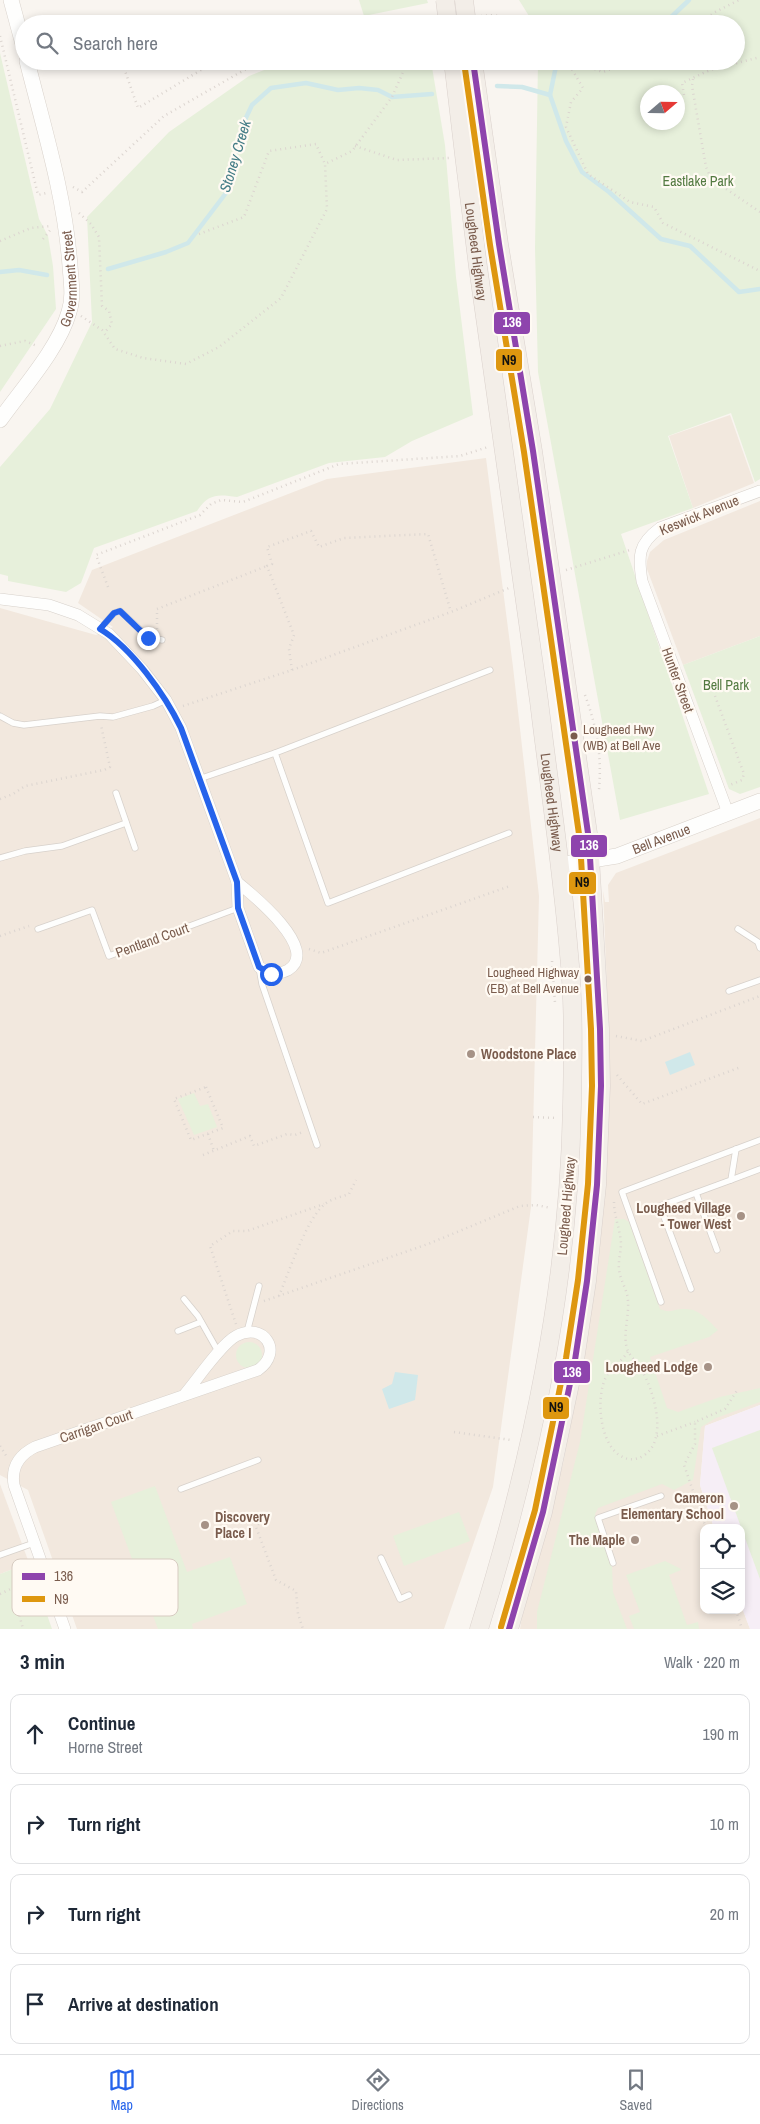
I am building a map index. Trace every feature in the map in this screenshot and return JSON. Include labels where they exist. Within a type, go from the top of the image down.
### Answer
[{"type":"main road","points":[[445,0],[447,15]]},
{"type":"main road","points":[[464,0],[466,15]]},
{"type":"main road","name":"Lougheed Highway","points":[[454,70],[478,265],[529,626],[560,865],[570,956],[573,1022],[572,1108],[566,1219],[558,1290],[528,1456],[506,1544],[479,1629]]},
{"type":"main road","name":"Lougheed Highway","points":[[474,70],[499,244],[533,450],[589,840],[600,1019],[601,1086],[597,1186],[587,1281],[575,1360],[547,1492],[508,1629]]},
{"type":"street","points":[[11,0],[15,15]]},
{"type":"street","name":"Government Street","points":[[0,420],[59,337],[70,310],[72,291],[68,234],[58,182],[29,70]]},
{"type":"street","name":"Keswick Avenue","points":[[642,546],[650,535],[660,528],[760,491]]},
{"type":"street","name":"Hunter Street","points":[[642,546],[639,559],[642,581],[728,813]]},
{"type":"street","points":[[0,599],[49,605],[78,615],[109,634],[126,651],[169,705],[181,728],[198,780],[237,882],[238,908],[259,967],[271,974],[284,972],[292,967],[296,959],[296,947],[286,928],[237,882]]},
{"type":"street","name":"Bell Avenue","points":[[560,865],[616,856],[760,801]]},
{"type":"street","name":"Carrigan Court","points":[[34,1543],[14,1485],[15,1466],[23,1455],[35,1447],[258,1370],[265,1365],[270,1353],[268,1341],[259,1333],[242,1330],[219,1353],[184,1394]]},
{"type":"street","points":[[34,1543],[40,1559]]},
{"type":"street","points":[[60,1616],[65,1629]]},
{"type":"lane","points":[[100,629],[114,613],[120,611],[148,638],[160,639]]},
{"type":"lane","points":[[198,780],[275,753],[490,670]]},
{"type":"lane","points":[[0,716],[13,723],[24,725],[100,716],[113,717],[153,706],[169,705]]},
{"type":"lane","points":[[275,753],[328,902],[510,833]]},
{"type":"lane","points":[[116,793],[135,848]]},
{"type":"lane","points":[[0,858],[25,851],[62,846],[126,823]]},
{"type":"lane","name":"Pentland Court","points":[[38,930],[92,910],[109,956],[238,908]]},
{"type":"lane","points":[[738,929],[758,942],[760,948]]},
{"type":"lane","points":[[259,967],[262,984],[317,1145]]},
{"type":"lane","points":[[729,992],[760,980]]},
{"type":"lane","points":[[661,1302],[622,1192],[760,1140]]},
{"type":"lane","points":[[731,1180],[736,1149]]},
{"type":"lane","points":[[691,1289],[660,1206],[760,1169]]},
{"type":"lane","points":[[696,1193],[717,1250]]},
{"type":"lane","points":[[242,1330],[254,1305],[259,1286]]},
{"type":"lane","points":[[184,1300],[201,1322],[219,1353]]},
{"type":"lane","points":[[178,1331],[201,1322]]},
{"type":"lane","points":[[181,1489],[258,1460]]},
{"type":"lane","points":[[613,1563],[598,1518],[661,1496]]},
{"type":"lane","points":[[0,1556],[34,1543]]},
{"type":"lane","points":[[380,1558],[400,1599],[409,1595]]},
{"type":"path","points":[[711,15],[739,0]]},
{"type":"path","points":[[0,36],[38,195],[46,193]]},
{"type":"path","points":[[745,61],[760,57]]},
{"type":"path","points":[[125,70],[138,108],[201,70]]},
{"type":"path","points":[[73,187],[82,192],[164,116],[246,70]]},
{"type":"path","points":[[325,164],[352,151],[392,97],[404,70]]},
{"type":"path","points":[[574,70],[583,88],[571,102],[566,126],[588,174],[630,202],[654,206],[663,223],[760,270]]},
{"type":"path","points":[[682,85],[682,83],[710,70]]},
{"type":"path","points":[[693,79],[692,86],[706,167],[713,180],[760,212]]},
{"type":"path","points":[[70,310],[87,319],[104,333],[115,348],[143,358],[186,364],[219,347],[281,298],[327,209],[325,164],[316,144],[269,151],[244,217],[199,234]]},
{"type":"path","points":[[355,146],[397,160],[450,158]]},
{"type":"path","points":[[78,212],[91,224],[99,237],[102,306],[109,311],[112,324],[104,333]]},
{"type":"path","points":[[0,240],[31,228],[50,225],[52,227],[43,239]]},
{"type":"path","points":[[0,346],[25,341],[49,351]]},
{"type":"path","points":[[108,587],[96,555],[200,515],[211,504],[221,500],[243,502],[339,464],[460,456],[491,445]]},
{"type":"path","points":[[160,639],[157,609],[272,564],[267,548],[311,532],[319,547],[344,538],[428,534],[451,612]]},
{"type":"path","points":[[562,571],[642,546]]},
{"type":"path","points":[[267,566],[294,635],[290,649],[292,670]]},
{"type":"path","points":[[169,705],[292,670],[451,612],[510,588]]},
{"type":"path","points":[[715,696],[744,774],[742,780],[729,786]]},
{"type":"path","points":[[0,799],[13,794],[25,786],[104,770],[110,767],[100,716]]},
{"type":"path","points":[[304,947],[322,953],[510,886]]},
{"type":"path","points":[[0,936],[33,924],[38,930]]},
{"type":"path","points":[[552,956],[556,1010]]},
{"type":"path","points":[[616,1036],[642,1041],[760,996]]},
{"type":"path","points":[[617,1075],[642,1104],[741,1067]]},
{"type":"path","points":[[206,1087],[223,1128],[208,1134],[191,1140],[174,1099],[206,1087]]},
{"type":"path","points":[[560,1124],[561,1115]]},
{"type":"path","points":[[533,1117],[556,1118]]},
{"type":"path","points":[[203,1155],[250,1136],[254,1146],[287,1134],[295,1136],[312,1129]]},
{"type":"path","points":[[208,1134],[214,1150]]},
{"type":"path","points":[[242,1330],[210,1246],[234,1232],[247,1231],[349,1194],[356,1180]]},
{"type":"path","points":[[615,1193],[614,1210],[621,1251],[619,1270],[627,1291],[628,1303],[626,1344],[628,1351],[642,1370],[651,1394],[657,1420],[656,1436],[652,1449],[635,1460],[626,1460],[615,1452],[607,1440],[600,1412],[601,1392],[606,1376],[628,1351]]},
{"type":"path","points":[[254,1305],[420,1247],[520,1206],[536,1205],[553,1208],[554,1199]]},
{"type":"path","points":[[279,1296],[304,1234],[324,1204]]},
{"type":"path","points":[[656,1436],[696,1422],[725,1409],[738,1389]]},
{"type":"path","points":[[696,1422],[695,1444],[684,1464],[705,1524]]},
{"type":"path","points":[[454,1432],[511,1440]]},
{"type":"path","points":[[269,1513],[256,1527],[276,1580],[296,1591],[298,1614],[302,1629]]},
{"type":"path","points":[[0,1594],[12,1588]]},
{"type":"path","points":[[737,1614],[742,1629]]},
{"type":"path","points":[[20,1616],[24,1629]]},
{"type":"shaded area","points":[[730,415],[754,483],[693,508],[669,436]]},
{"type":"shaded area","points":[[486,458],[513,667],[539,896],[531,1207],[493,1487],[444,1629],[77,1629],[72,1616],[178,1616],[178,1559],[52,1559],[28,1490],[0,1475],[0,608],[96,635],[113,627],[78,603],[92,570],[327,479]]},
{"type":"shaded area","points":[[760,501],[760,636],[683,665],[647,569],[650,552],[664,540]]},
{"type":"shaded area","points":[[760,818],[760,1405],[705,1426],[700,1485],[713,1524],[700,1524],[700,1614],[744,1614],[750,1629],[520,1629],[523,1610],[563,1464],[582,1368],[609,1037],[603,891],[605,902],[609,902],[608,885],[616,873]]},
{"type":"shaded area","name":"Cameron Elementary School","points":[[760,1405],[760,1629],[750,1629],[744,1614],[745,1524],[713,1524],[700,1485],[705,1426]]},
{"type":"shaded area","points":[[0,1484],[28,1559],[12,1559],[12,1569],[0,1574]]},
{"type":"green space","points":[[359,0],[427,0],[428,3],[369,15],[364,15]]},
{"type":"green space","name":"Eastlake Park","points":[[519,0],[760,0],[760,479],[755,482],[731,413],[668,436],[693,508],[621,534],[709,794],[620,820],[538,372],[535,248],[538,70],[745,70],[745,15],[528,15]]},
{"type":"green space","points":[[0,53],[39,219],[48,236],[53,266],[56,309],[0,392]]},
{"type":"green space","points":[[264,70],[432,70],[445,145],[456,277],[473,415],[412,441],[385,457],[329,463],[237,497],[214,496],[205,501],[197,511],[94,548],[81,583],[66,592],[8,581],[8,576],[0,574],[0,467],[50,409],[92,322],[87,217],[169,132],[249,76]]},
{"type":"green space","name":"Bell Park","points":[[760,636],[760,787],[740,794],[729,789],[683,665]]},
{"type":"green space","points":[[194,1093],[200,1106],[208,1104],[217,1127],[194,1135],[178,1099]]},
{"type":"green space","points":[[615,1219],[624,1219],[629,1222],[660,1309],[667,1311],[680,1309],[694,1310],[703,1315],[718,1330],[709,1337],[650,1357],[667,1408],[678,1412],[720,1397],[760,1388],[760,1402],[716,1418],[701,1427],[693,1480],[674,1490],[662,1484],[598,1508],[595,1514],[612,1566],[613,1592],[627,1629],[537,1629],[537,1612],[580,1442]]},
{"type":"green space","points":[[249,1342],[258,1346],[262,1355],[258,1364],[249,1368],[240,1364],[236,1355],[240,1346]]},
{"type":"green space","points":[[760,1430],[760,1579],[745,1538],[745,1524],[740,1524],[712,1448]]},
{"type":"green space","points":[[155,1486],[187,1572],[230,1557],[247,1604],[192,1624],[193,1629],[158,1629],[153,1616],[178,1616],[178,1559],[132,1559],[111,1502]]},
{"type":"green space","points":[[459,1512],[470,1541],[404,1566],[393,1536]]},
{"type":"green space","points":[[665,1561],[681,1569],[669,1575],[687,1625],[698,1622],[699,1629],[634,1629],[629,1616],[640,1612],[626,1575]]},
{"type":"green space","points":[[12,1569],[12,1616],[47,1616],[52,1629],[0,1629],[0,1574]]},
{"type":"water","points":[[690,1052],[695,1065],[670,1075],[665,1062]]},
{"type":"water","points":[[395,1372],[418,1375],[415,1400],[389,1409],[382,1389],[392,1384]]},
{"type":"waterway","points":[[673,15],[689,0]]},
{"type":"waterway","points":[[550,95],[555,70]]},
{"type":"waterway","name":"Stoney Creek","points":[[108,269],[166,252],[188,243],[226,193],[243,124],[252,105],[271,88],[306,83],[338,90],[359,88],[378,90],[392,97],[432,94]]},
{"type":"waterway","name":"Stoney Creek","points":[[497,86],[522,87],[550,95],[566,141],[582,172],[609,192],[661,239],[690,246],[739,292],[760,289]]},
{"type":"waterway","name":"Stoney Creek","points":[[0,272],[19,270],[47,275]]},
{"type":"transit line","name":"N9","points":[[465,70],[490,245],[524,452],[580,841],[591,1029],[592,1086],[588,1184],[578,1280],[566,1358],[535,1510],[501,1627]]},
{"type":"transit line","name":"136","points":[[474,70],[499,244],[533,451],[589,840],[600,1029],[601,1086],[597,1185],[587,1281],[575,1360],[543,1512],[509,1629]]},
{"type":"place","name":"Lougheed Hwy (WB) at Bell Ave","points":[[574,736]]},
{"type":"place","name":"Lougheed Highway (EB) at Bell Avenue","points":[[588,979]]},
{"type":"place","name":"Woodstone Place","points":[[471,1054]]},
{"type":"place","name":"Lougheed Village - Tower West","points":[[741,1216]]},
{"type":"place","name":"Lougheed Lodge","points":[[708,1367]]},
{"type":"place","name":"Cameron Elementary School","points":[[734,1506]]},
{"type":"place","name":"Discovery Place I","points":[[205,1525]]},
{"type":"place","name":"The Maple","points":[[635,1540]]},
{"type":"route","points":[[148,638],[120,611],[114,613],[100,629],[109,634],[142,669],[166,700],[181,728],[198,780],[237,882],[238,908],[259,967],[271,974]]}]
